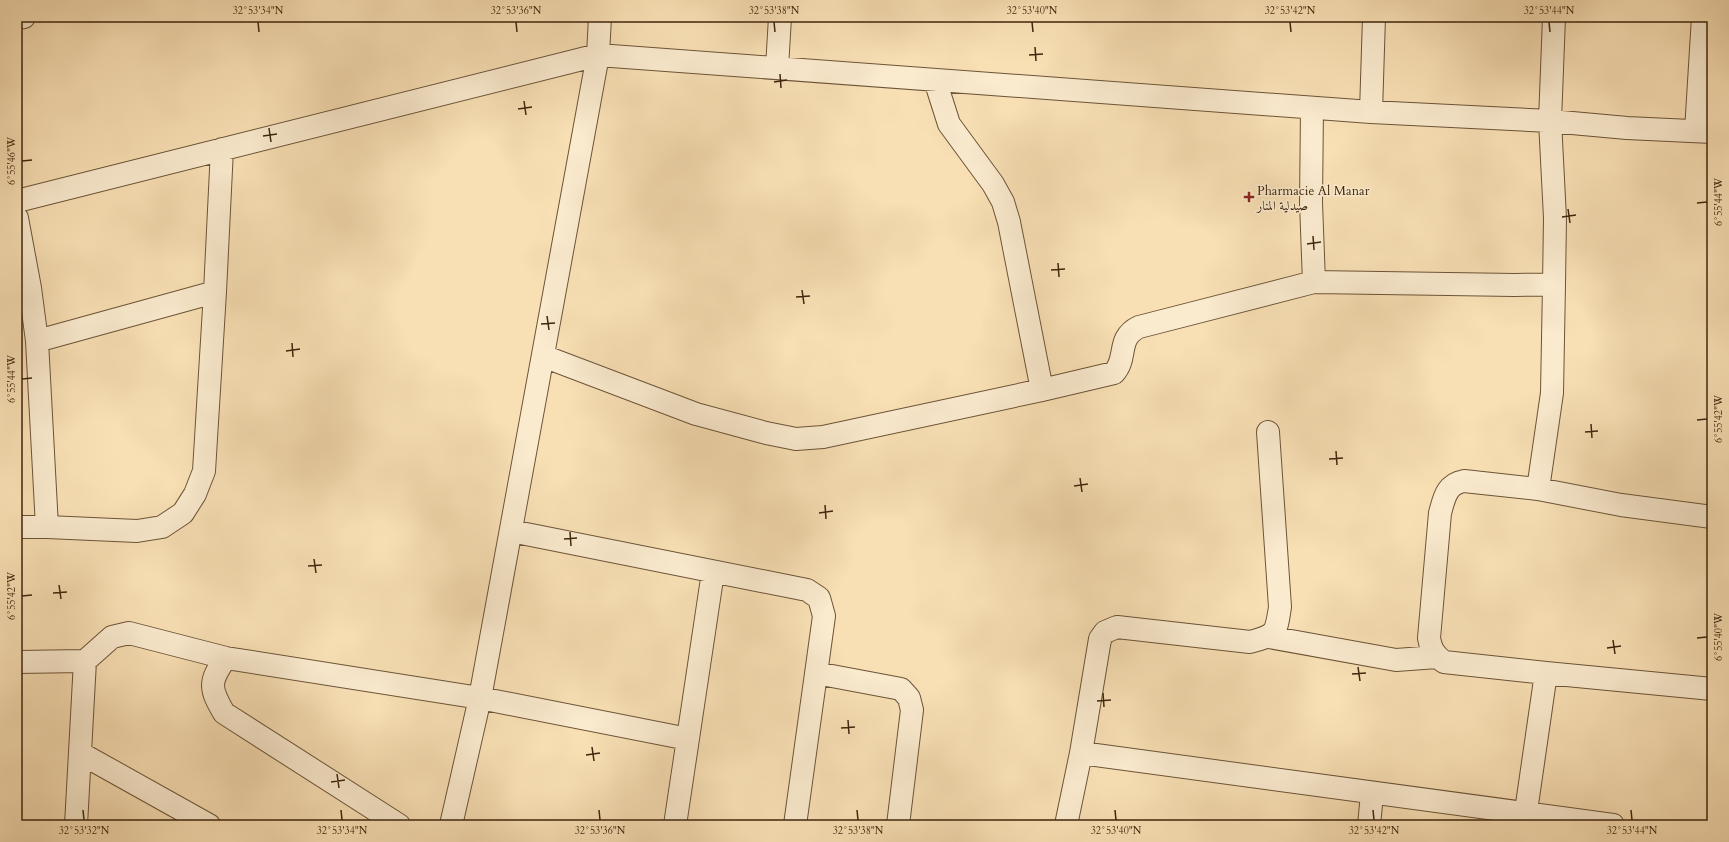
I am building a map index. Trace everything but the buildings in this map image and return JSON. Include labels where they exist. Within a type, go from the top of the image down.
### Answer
[{"type":"street","points":[[17,18],[24,17]]},
{"type":"street","points":[[451,825],[480,698],[511,531],[598,55],[600,17]]},
{"type":"street","points":[[777,68],[780,17]]},
{"type":"street","points":[[1370,112],[1374,17]]},
{"type":"street","points":[[1538,488],[1552,393],[1555,218],[1550,121],[1554,17]]},
{"type":"street","points":[[17,201],[598,55],[1370,112],[1550,121],[1627,128],[1704,131],[1703,17]]},
{"type":"street","points":[[935,80],[948,124],[994,184],[1010,222],[1042,390]]},
{"type":"street","points":[[1312,108],[1311,203],[1314,282]]},
{"type":"street","points":[[17,526],[137,531],[162,527],[183,512],[195,494],[204,471],[216,292],[222,150]]},
{"type":"street","points":[[17,218],[30,288],[37,341],[47,527]]},
{"type":"street","points":[[543,356],[696,414],[766,433],[796,439],[823,438],[1114,373],[1118,368],[1125,338],[1131,331],[1139,327],[1314,282],[1515,285],[1554,284]]},
{"type":"street","points":[[37,341],[216,292]]},
{"type":"street","points":[[1268,432],[1280,607],[1277,626],[1269,637]]},
{"type":"street","points":[[1712,517],[1621,505],[1538,488],[1464,482],[1456,483],[1449,488],[1444,497],[1440,513],[1429,638],[1432,650],[1437,658],[1444,662],[1712,689]]},
{"type":"street","points":[[511,531],[807,590],[819,598],[824,616],[795,825],[799,825]]},
{"type":"street","points":[[675,825],[713,572]]},
{"type":"street","points":[[1066,825],[1081,753],[1100,639],[1106,632],[1117,627],[1250,642],[1269,637],[1396,660],[1437,658]]},
{"type":"street","points":[[17,662],[85,661],[112,637],[129,634],[226,658],[480,698],[688,738]]},
{"type":"street","points":[[226,658],[215,673],[213,694],[224,713],[399,825]]},
{"type":"street","points":[[76,825],[85,661]]},
{"type":"street","points":[[816,673],[901,689],[909,698],[912,710],[898,825]]},
{"type":"street","points":[[1525,819],[1546,673]]},
{"type":"street","points":[[80,753],[210,825]]},
{"type":"street","points":[[1081,753],[1372,794],[1525,819],[1613,825]]},
{"type":"street","points":[[1369,825],[1372,794]]},
{"type":"place","name":"Pharmacie Al Manar صيدلية المنار","points":[[1249,197]]}]
